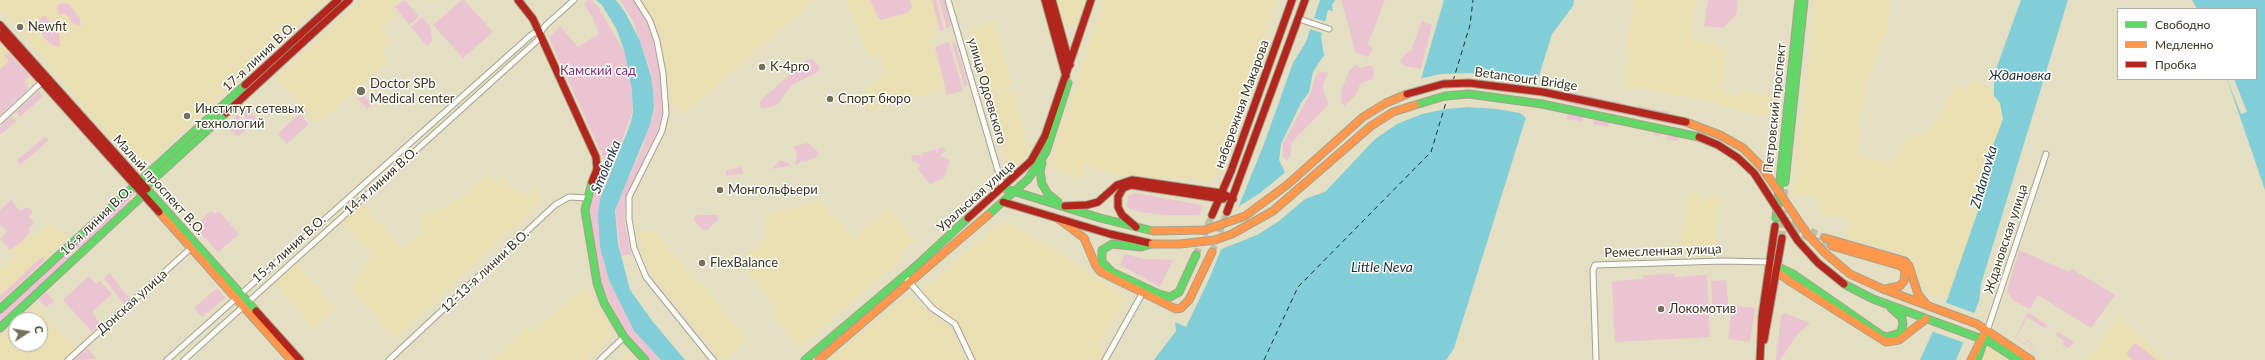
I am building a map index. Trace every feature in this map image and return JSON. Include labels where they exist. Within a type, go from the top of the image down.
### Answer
[{"type":"main road","name":"17-я линия В.О.","points":[[0,310],[70,244],[140,187],[338,0]]},
{"type":"main road","name":"16-я линия В.О.","points":[[0,328],[137,201],[140,187],[349,0]]},
{"type":"main road","points":[[518,0],[533,19],[540,33],[596,157],[597,169],[586,198],[587,219],[597,283],[604,303],[624,337],[645,360]]},
{"type":"main road","points":[[1045,0],[1068,77]]},
{"type":"main road","points":[[1052,0],[1070,65]]},
{"type":"main road","points":[[1068,77],[1070,65],[1091,0]]},
{"type":"main road","name":"Уральская улица","points":[[806,360],[904,276],[1027,166],[1041,147],[1096,0]]},
{"type":"main road","name":"набережная Макарова","points":[[1205,196],[1212,206],[1212,215],[1292,0]]},
{"type":"main road","name":"набережная Макарова","points":[[1227,212],[1305,0]]},
{"type":"main road","name":"Петровский проспект","points":[[1776,218],[1799,0]]},
{"type":"main road","name":"Петровский проспект","points":[[1785,182],[1804,0]]},
{"type":"main road","name":"Малый проспект В.О.","points":[[0,25],[45,80],[238,295],[291,360]]},
{"type":"main road","name":"Малый проспект В.О.","points":[[0,35],[45,80]]},
{"type":"main road","points":[[1064,46],[1071,49],[1076,45]]},
{"type":"main road","name":"Уральская улица","points":[[819,360],[1016,191],[1032,175],[1043,157],[1068,77]]},
{"type":"main road","name":"Betancourt Bridge","points":[[1136,227],[1152,231],[1205,230],[1245,216],[1266,202],[1287,185],[1363,118],[1386,103],[1416,90],[1443,84],[1469,83],[1543,92],[1680,119],[1720,135],[1743,148],[1761,166],[1808,235],[1825,253],[1850,274],[1883,289]]},
{"type":"main road","name":"Betancourt Bridge","points":[[1152,244],[1180,244],[1215,240],[1232,234],[1273,211],[1366,130],[1392,112],[1420,102],[1445,96],[1469,94],[1542,104],[1671,129],[1698,136],[1718,146],[1738,158],[1754,173],[1798,241],[1818,263],[1844,284],[1886,304]]},
{"type":"main road","points":[[1043,157],[1040,171],[1042,184],[1048,194],[1064,206],[1087,205],[1098,202],[1117,185],[1132,180],[1233,199]]},
{"type":"main road","points":[[1136,227],[1122,215],[1118,207],[1118,197],[1124,188],[1131,185],[1205,196],[1220,196]]},
{"type":"main road","points":[[1003,188],[1100,218],[1136,227]]},
{"type":"main road","name":"улица Одоевского","points":[[1003,188],[1003,202]]},
{"type":"main road","points":[[1003,202],[1060,220],[1152,244]]},
{"type":"main road","points":[[1060,220],[1084,238],[1096,266],[1102,272],[1142,294],[1176,309],[1185,305],[1212,252]]},
{"type":"main road","points":[[1760,360],[1762,316],[1775,226]]},
{"type":"main road","points":[[1761,351],[1768,324],[1782,238]]},
{"type":"main road","points":[[1825,238],[1905,261],[1909,266],[1918,294],[1929,307]]},
{"type":"main road","points":[[70,244],[80,254]]},
{"type":"main road","points":[[1152,244],[1141,247],[1112,244],[1102,250],[1102,262],[1112,272],[1160,294],[1174,296],[1179,292],[1196,255]]},
{"type":"main road","points":[[1832,246],[1901,266],[1905,270],[1904,281],[1900,286],[1883,289]]},
{"type":"main road","name":"Ремесленная улица","points":[[1770,262],[1778,269]]},
{"type":"main road","points":[[1778,269],[1881,334],[1895,336],[1900,332],[1903,326],[1902,318],[1886,304]]},
{"type":"main road","points":[[1778,269],[1886,342],[1899,340],[1926,319]]},
{"type":"main road","points":[[1883,289],[1977,324],[2031,360]]},
{"type":"main road","name":"Малый проспект В.О.","points":[[245,304],[300,360]]},
{"type":"main road","points":[[1886,304],[1980,338],[2018,360]]},
{"type":"main road","name":"Ждановская улица","points":[[1971,360],[1980,338],[1987,331]]},
{"type":"main road","name":"Ждановская улица","points":[[1977,360],[1980,338]]},
{"type":"street","name":"14-я линия В.О.","points":[[184,360],[539,39],[540,33],[574,0]]},
{"type":"street","points":[[637,0],[650,21],[657,41],[663,73],[666,113],[662,131],[629,197],[629,219],[634,248],[646,277],[713,360]]},
{"type":"street","name":"улица Одоевского","points":[[948,0],[1003,188]]},
{"type":"street","points":[[1299,19],[1326,28]]},
{"type":"street","name":"15-я линия В.О.","points":[[167,360],[359,187],[534,33],[540,33]]},
{"type":"street","points":[[0,121],[45,80]]},
{"type":"street","points":[[449,108],[455,114]]},
{"type":"street","name":"Ждановская улица","points":[[1987,331],[2046,154]]},
{"type":"street","points":[[359,187],[366,194]]},
{"type":"street","name":"12-13-я линии В.О.","points":[[389,360],[555,205],[568,197],[586,198]]},
{"type":"street","name":"Донская улица","points":[[68,360],[193,246]]},
{"type":"street","name":"Ремесленная улица","points":[[1596,360],[1593,270],[1595,265],[1722,261],[1770,262]]},
{"type":"street","points":[[904,276],[932,308],[955,324],[972,360]]},
{"type":"street","points":[[1105,360],[1142,294]]},
{"type":"street","points":[[600,360],[624,337]]},
{"type":"shaded area","points":[[0,0],[326,0],[139,171],[0,8]]},
{"type":"shaded area","points":[[361,0],[399,0],[390,7],[397,15],[381,29],[391,41],[381,52],[389,61],[318,124],[276,78]]},
{"type":"shaded area","points":[[643,0],[815,0],[683,115],[672,103],[661,38]]},
{"type":"shaded area","points":[[846,0],[932,0],[939,25],[933,27],[935,37],[932,38],[945,89],[867,112],[863,92],[885,74],[881,55],[869,58]]},
{"type":"shaded area","points":[[1057,0],[1085,0],[1077,25],[1064,26]]},
{"type":"shaded area","points":[[1103,0],[1277,0],[1216,176],[1212,181],[1122,175],[1116,173],[1115,176],[1086,165],[1080,180],[1049,167]]},
{"type":"shaded area","points":[[1634,0],[1696,0],[1692,31],[1694,40],[1718,44],[1717,49],[1727,50],[1721,93],[1738,96],[1739,91],[1777,96],[1772,118],[1715,105],[1716,102],[1626,86],[1627,44]]},
{"type":"shaded area","points":[[1815,0],[1890,0],[1887,35],[1869,75],[1860,120],[1857,157],[1889,162],[1913,132],[1920,136],[1932,128],[1956,85],[1966,91],[1974,79],[1994,90],[1994,96],[2000,103],[2003,119],[1994,143],[1978,211],[1947,300],[1933,295],[1922,288],[1911,256],[1845,237],[1850,220],[1819,214],[1820,198],[1793,195]]},
{"type":"shaded area","points":[[995,22],[1012,86],[987,93],[970,29]]},
{"type":"shaded area","points":[[0,42],[32,78],[0,107]]},
{"type":"shaded area","points":[[1013,89],[1029,149],[1031,149],[1019,164],[1010,169],[1007,166],[988,96]]},
{"type":"shaded area","points":[[488,173],[496,182],[501,178],[515,193],[519,190],[525,196],[535,187],[542,195],[538,199],[541,202],[395,339],[349,288],[373,254],[343,223],[363,204],[402,248],[423,230],[419,224],[423,220],[419,216],[423,212],[442,209],[462,197]]},
{"type":"shaded area","points":[[1688,192],[1701,194],[1700,199],[1707,200],[1708,195],[1720,196],[1713,257],[1679,255]]},
{"type":"shaded area","points":[[819,200],[853,238],[888,207],[916,240],[901,253],[904,257],[799,348],[775,318],[773,305],[745,268],[753,261],[748,254],[765,240],[766,215]]},
{"type":"shaded area","points":[[1002,222],[1008,222],[1039,242],[1043,242],[1127,298],[1098,347],[1116,360],[974,360],[957,321],[937,307],[922,290]]},
{"type":"shaded area","points":[[52,223],[68,237],[0,302],[0,270],[15,256],[10,250]]},
{"type":"shaded area","points":[[638,231],[651,231],[658,234],[696,282],[700,280],[747,340],[725,360],[722,360],[653,275],[645,262]]},
{"type":"shaded area","points":[[296,264],[336,309],[313,329],[275,282]]},
{"type":"shaded area","points":[[587,286],[614,335],[586,360],[493,360],[526,328],[535,329]]},
{"type":"shaded area","points":[[907,295],[952,330],[965,360],[830,360]]},
{"type":"shaded area","points":[[35,304],[42,312],[26,312]]},
{"type":"shaded area","points":[[2118,316],[2164,360],[2087,360]]},
{"type":"shaded area","points":[[48,319],[74,348],[74,351],[64,360],[0,360],[0,336],[8,329],[8,352],[48,352]]},
{"type":"shaded area","points":[[1987,346],[2004,355],[2009,360],[1981,360]]},
{"type":"shaded area","points":[[629,351],[637,360],[620,360]]},
{"type":"green space","points":[[405,0],[419,17],[409,25],[395,7]]},
{"type":"green space","points":[[462,0],[464,0],[493,32],[463,58],[433,25]]},
{"type":"green space","name":"Камский сад","points":[[591,0],[598,7],[625,53],[632,91],[632,113],[600,198],[609,280],[634,331],[661,360],[649,360],[627,337],[600,282],[590,233],[589,204],[602,172],[604,159],[549,38],[560,26],[578,47],[599,34],[593,18],[584,4]]},
{"type":"green space","points":[[620,0],[633,0],[641,11],[652,36],[660,74],[662,113],[658,130],[626,196],[624,218],[631,254],[621,256],[615,206],[642,149],[655,109],[651,72],[633,21]]},
{"type":"green space","points":[[870,0],[910,0],[912,8],[907,13],[881,20]]},
{"type":"green space","points":[[932,0],[936,0],[944,30],[940,31]]},
{"type":"green space","points":[[939,0],[944,0],[951,24],[947,29]]},
{"type":"green space","points":[[1341,0],[1385,0],[1368,44],[1373,48],[1368,57],[1356,53]]},
{"type":"green space","points":[[1708,0],[1738,0],[1736,15],[1723,28],[1704,26]]},
{"type":"green space","points":[[64,3],[69,4],[79,17],[81,26],[72,23],[69,17],[64,14],[59,15],[57,5]]},
{"type":"green space","points":[[45,16],[50,21],[54,30],[59,32],[60,47],[52,45],[43,37],[39,24],[41,17]]},
{"type":"green space","points":[[422,17],[430,26],[432,41],[427,46],[411,27]]},
{"type":"green space","points":[[1422,21],[1432,25],[1421,69],[1405,66],[1400,62],[1406,53],[1411,51]]},
{"type":"green space","points":[[949,42],[963,91],[947,95],[935,47]]},
{"type":"green space","points":[[952,42],[956,45],[968,85],[964,86]]},
{"type":"green space","points":[[7,52],[30,76],[24,82],[29,88],[0,115],[0,69],[9,61],[4,55]]},
{"type":"green space","points":[[812,59],[820,67],[818,72],[792,85],[777,105],[761,109],[760,104],[762,99],[807,60]]},
{"type":"green space","points":[[1355,65],[1360,68],[1372,65],[1374,69],[1373,79],[1361,83],[1355,96],[1344,106],[1341,101],[1342,88],[1350,70]]},
{"type":"green space","points":[[1319,71],[1328,73],[1323,84],[1323,90],[1329,104],[1292,142],[1290,157],[1287,160],[1283,157],[1283,144],[1311,92],[1315,78]]},
{"type":"green space","points":[[39,91],[43,96],[20,117],[16,112]]},
{"type":"green space","points":[[1568,92],[1623,103],[1621,114],[1566,103]]},
{"type":"green space","points":[[363,94],[372,105],[367,109],[358,99]]},
{"type":"green space","points":[[1638,106],[1669,112],[1667,123],[1636,117]]},
{"type":"green space","points":[[245,107],[257,119],[252,124],[240,111]]},
{"type":"green space","points":[[1569,110],[1584,113],[1582,122],[1567,119]]},
{"type":"green space","points":[[238,114],[249,127],[237,137],[226,125]]},
{"type":"green space","points":[[299,114],[309,124],[287,144],[278,134]]},
{"type":"green space","points":[[1595,115],[1610,118],[1608,127],[1593,124]]},
{"type":"green space","points":[[12,116],[16,121],[0,135],[0,127]]},
{"type":"green space","points":[[1641,125],[1662,129],[1660,137],[1653,135],[1653,131],[1640,129]]},
{"type":"green space","points":[[1669,130],[1680,132],[1678,141],[1667,139]]},
{"type":"green space","points":[[45,137],[49,140],[20,165],[17,160]]},
{"type":"green space","points":[[808,143],[818,152],[818,154],[815,158],[803,162],[801,158],[801,162],[795,165],[797,154],[794,146]]},
{"type":"green space","points":[[943,147],[946,151],[939,156],[950,160],[944,178],[930,184],[918,169],[921,165],[915,162],[913,163],[911,155],[923,156],[923,153],[936,149],[937,154],[938,148]]},
{"type":"green space","points":[[781,160],[790,164],[789,166],[772,169]]},
{"type":"green space","points":[[741,167],[744,174],[726,175],[726,171]]},
{"type":"green space","points":[[1135,193],[1201,205],[1203,207],[1199,215],[1167,215],[1140,212],[1127,207],[1128,196]]},
{"type":"green space","points":[[126,196],[131,201],[79,250],[74,244]]},
{"type":"green space","points":[[11,200],[20,211],[25,208],[29,208],[33,212],[29,216],[34,223],[28,229],[30,232],[19,244],[10,250],[0,239],[7,232],[0,224],[0,210]]},
{"type":"green space","points":[[211,211],[215,214],[218,211],[239,234],[218,252],[199,231],[204,227],[199,222]]},
{"type":"green space","points":[[717,215],[719,219],[707,230],[703,231],[694,220],[695,216]]},
{"type":"green space","points":[[2019,250],[2069,272],[2072,269],[2115,295],[2091,328],[2038,295],[2030,309],[2014,301],[2007,292]]},
{"type":"green space","points":[[67,251],[72,257],[13,312],[8,312],[8,317],[0,324],[0,313]]},
{"type":"green space","points":[[1125,254],[1143,259],[1173,260],[1160,287],[1120,265]]},
{"type":"green space","points":[[42,257],[45,260],[0,302],[0,296]]},
{"type":"green space","points":[[109,273],[130,299],[124,304],[104,278]]},
{"type":"green space","name":"Локомотив","points":[[1674,274],[1675,277],[1707,275],[1710,337],[1615,342],[1612,281],[1643,279],[1643,275]]},
{"type":"green space","points":[[89,276],[96,284],[100,281],[112,294],[92,312],[100,324],[92,332],[63,300]]},
{"type":"green space","points":[[1726,280],[1729,313],[1713,314],[1711,281]]},
{"type":"green space","points":[[217,288],[225,298],[202,317],[194,308]]},
{"type":"green space","points":[[46,292],[54,301],[46,307],[39,299]]},
{"type":"green space","points":[[1732,305],[1755,308],[1750,342],[1728,339]]},
{"type":"green space","points":[[2028,312],[2048,326],[2046,329],[2027,317],[2016,338],[2025,344],[2028,340],[2033,344],[2030,348],[2047,360],[2029,348],[2032,344],[2028,341],[2025,345],[2015,338]]},
{"type":"green space","points":[[1784,313],[1810,323],[1797,335],[1780,360],[1776,360],[1781,316]]},
{"type":"green space","points":[[2058,332],[2074,342],[2069,348],[2063,346],[2064,341],[2056,335]]},
{"type":"green space","points":[[2135,343],[2157,360],[2133,360],[2126,354]]},
{"type":"green space","points":[[88,348],[96,359],[73,360],[80,354]]},
{"type":"water","points":[[596,0],[616,0],[625,12],[640,41],[651,76],[653,91],[654,108],[650,125],[615,210],[618,244],[630,290],[653,322],[685,360],[661,360],[634,331],[609,280],[600,247],[598,214],[600,199],[630,125],[633,113],[632,91],[625,53],[617,30],[602,5]]},
{"type":"water","name":"Little Neva","points":[[1320,0],[1335,0],[1332,5],[1333,11],[1328,10],[1321,37],[1324,55],[1313,72],[1309,92],[1301,103],[1281,144],[1279,160],[1299,201],[1325,192],[1377,137],[1397,108],[1421,79],[1444,0],[1574,0],[1573,6],[1552,34],[1454,348],[1446,360],[1154,360],[1176,331],[1175,322],[1186,327],[1210,277],[1264,144],[1293,63],[1306,42]]},
{"type":"water","name":"Ждановка","points":[[2021,0],[2068,0],[1981,284],[1979,301],[1962,346],[1956,360],[1920,360],[1947,300],[1978,211],[1994,143],[2003,119],[2000,103],[1994,96],[1994,75]]},
{"type":"water","points":[[2192,0],[2265,0],[2265,190],[2227,80],[2257,80],[2257,8],[2196,8]]},
{"type":"pier","points":[[1314,18],[1326,22],[1322,33],[1310,29]]},
{"type":"pier","points":[[1470,73],[1525,80],[1541,76],[1528,120],[1520,113],[1497,109],[1468,107],[1446,109],[1422,114],[1397,124],[1368,144],[1417,79],[1442,74]]},
{"type":"pier","points":[[2227,80],[2234,80],[2247,112],[2241,114]]},
{"type":"pier","points":[[1287,171],[1299,198],[1311,194],[1279,221],[1257,235],[1219,250],[1236,208],[1260,193]]},
{"type":"pier","points":[[1944,302],[1977,314],[1965,343],[1931,331]]},
{"type":"ferry route","points":[[1453,81],[1470,25],[1473,0]]},
{"type":"ferry route","points":[[1264,360],[1298,287],[1431,152],[1447,99]]},
{"type":"tunnel","points":[[1782,238],[1785,182]]},
{"type":"tunnel","points":[[1212,252],[1227,212]]},
{"type":"tunnel","points":[[1196,255],[1212,215]]},
{"type":"tunnel","points":[[1776,218],[1793,230],[1814,240],[1832,246]]},
{"type":"tunnel","points":[[1782,218],[1825,238]]},
{"type":"traffic: fast","points":[[1776,218],[1799,0]]},
{"type":"traffic: fast","points":[[1785,182],[1804,0]]},
{"type":"traffic: fast","points":[[988,215],[1028,179],[1046,152],[1068,83]]},
{"type":"traffic: fast","points":[[0,309],[245,85]]},
{"type":"traffic: fast","points":[[1415,105],[1445,96],[1469,94],[1542,104],[1699,137]]},
{"type":"traffic: fast","points":[[0,328],[139,199],[145,187],[226,113]]},
{"type":"traffic: fast","points":[[1042,163],[1040,171],[1042,184],[1048,194],[1058,202]]},
{"type":"traffic: fast","points":[[592,182],[585,210],[597,283],[604,303],[624,337],[645,360]]},
{"type":"traffic: fast","points":[[1003,188],[1100,218],[1153,231]]},
{"type":"traffic: fast","points":[[147,189],[256,311]]},
{"type":"traffic: fast","points":[[805,360],[915,267],[968,218]]},
{"type":"traffic: fast","points":[[1152,244],[1141,247],[1112,244],[1102,250],[1102,262],[1112,272],[1159,294],[1170,297],[1179,292],[1196,255]]},
{"type":"traffic: fast","points":[[1770,263],[1793,274],[1881,335],[1887,337],[1900,333],[1903,325],[1902,318],[1891,308]]},
{"type":"traffic: fast","points":[[1844,284],[1873,299],[1990,342],[2018,360]]},
{"type":"traffic: fast","points":[[1977,360],[1986,335]]},
{"type":"traffic: slow","points":[[1153,231],[1205,230],[1245,216],[1287,185],[1363,117],[1386,103],[1407,94]]},
{"type":"traffic: slow","points":[[1152,244],[1180,244],[1215,240],[1232,234],[1273,211],[1371,126],[1393,112],[1415,105]]},
{"type":"traffic: slow","points":[[1686,122],[1720,135],[1743,148],[1761,166],[1808,235],[1825,253],[1850,274]]},
{"type":"traffic: slow","points":[[159,212],[291,360]]},
{"type":"traffic: slow","points":[[819,360],[988,215]]},
{"type":"traffic: slow","points":[[1060,220],[1084,238],[1096,266],[1101,272],[1176,309],[1181,308],[1189,300],[1212,252]]},
{"type":"traffic: slow","points":[[1825,238],[1905,261],[1909,266],[1918,294],[1927,305]]},
{"type":"traffic: slow","points":[[1832,246],[1901,266],[1905,270],[1904,281],[1900,286],[1885,289]]},
{"type":"traffic: slow","points":[[1770,262],[1777,272],[1791,282],[1886,342],[1899,340],[1926,319]]},
{"type":"traffic: slow","points":[[1850,274],[1883,289],[1977,324],[2031,360]]},
{"type":"traffic: slow","points":[[1971,360],[1983,336]]},
{"type":"traffic: jam","points":[[245,85],[338,0]]},
{"type":"traffic: jam","points":[[226,113],[349,0]]},
{"type":"traffic: jam","points":[[518,0],[533,19],[596,157],[597,169],[592,182]]},
{"type":"traffic: jam","points":[[1045,0],[1066,76]]},
{"type":"traffic: jam","points":[[1052,0],[1070,65]]},
{"type":"traffic: jam","points":[[968,218],[1031,161],[1045,136],[1091,0]]},
{"type":"traffic: jam","points":[[1212,215],[1231,171],[1292,0]]},
{"type":"traffic: jam","points":[[1227,212],[1305,0]]},
{"type":"traffic: jam","points":[[0,25],[147,189]]},
{"type":"traffic: jam","points":[[0,35],[159,212]]},
{"type":"traffic: jam","points":[[1407,94],[1443,84],[1469,83],[1543,92],[1686,122]]},
{"type":"traffic: jam","points":[[1699,137],[1718,145],[1738,158],[1754,173],[1798,241],[1818,263],[1844,284]]},
{"type":"traffic: jam","points":[[1065,206],[1087,205],[1098,202],[1117,185],[1132,180],[1221,193],[1233,199]]},
{"type":"traffic: jam","points":[[1136,227],[1122,215],[1118,207],[1118,197],[1123,188],[1131,185],[1223,199]]},
{"type":"traffic: jam","points":[[1003,202],[1110,234],[1149,243]]},
{"type":"traffic: jam","points":[[1760,360],[1762,316],[1775,226]]},
{"type":"traffic: jam","points":[[1764,340],[1782,238]]},
{"type":"traffic: jam","points":[[256,311],[300,360]]},
{"type":"place","name":"Newfit","points":[[20,27]]},
{"type":"place","name":"K-4pro","points":[[762,67]]},
{"type":"place","name":"Doctor SPb Medical center","points":[[361,91]]},
{"type":"place","name":"Спорт бюро","points":[[830,99]]},
{"type":"place","name":"Институт сетевых технологий","points":[[187,116]]},
{"type":"place","name":"Монгольфьери","points":[[720,190]]},
{"type":"place","name":"FlexBalance","points":[[702,263]]},
{"type":"place","name":"Локомотив","points":[[1661,309]]},
{"type":"water label","name":"Smolenka","points":[[606,167]]},
{"type":"water label","name":"Zhdanovka","points":[[1984,177]]}]
